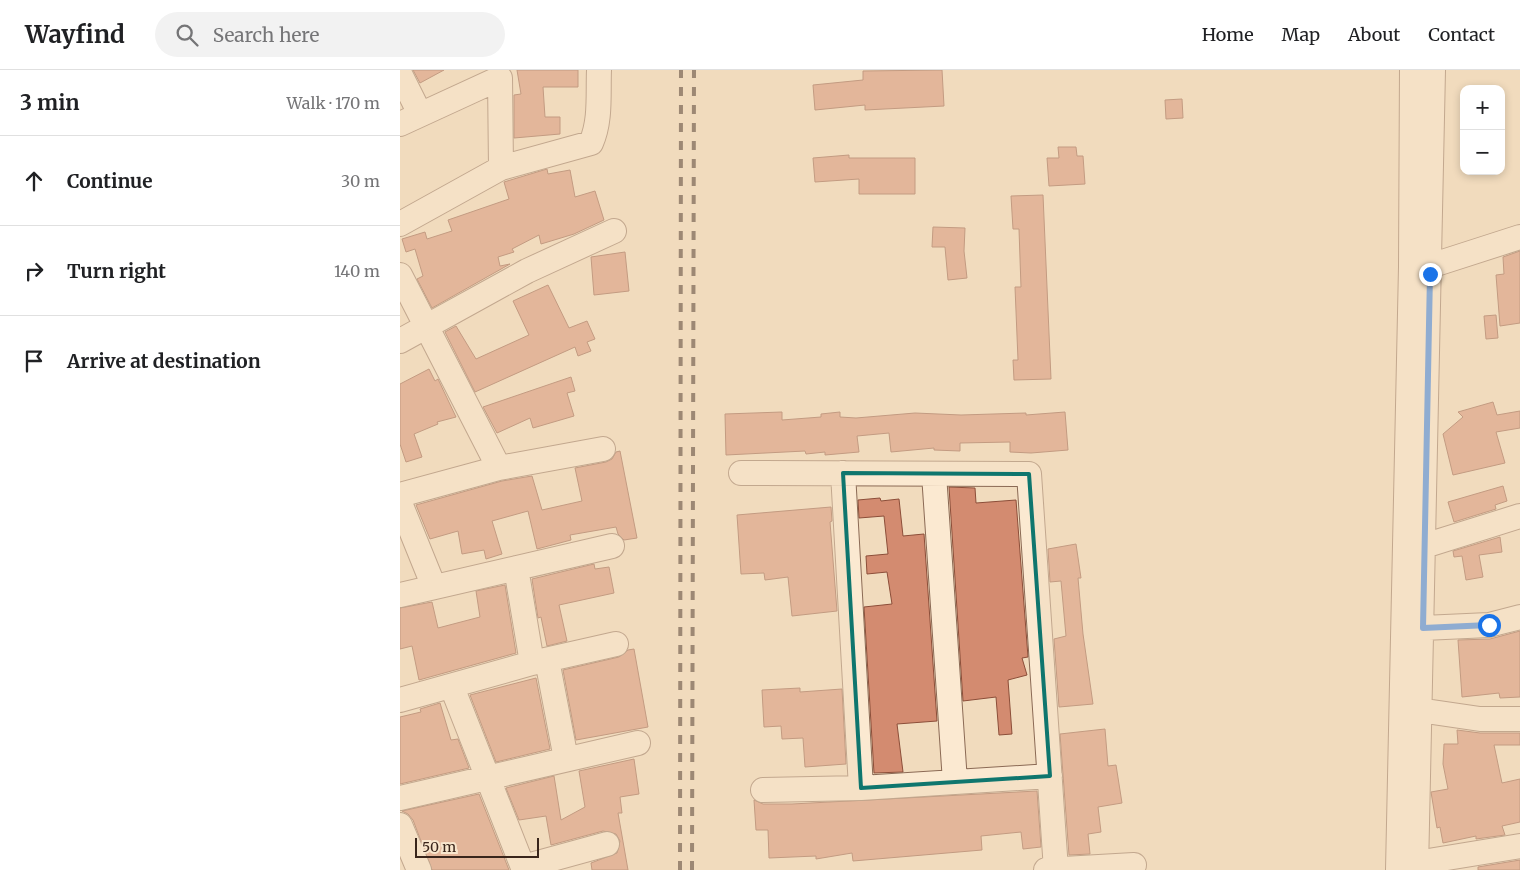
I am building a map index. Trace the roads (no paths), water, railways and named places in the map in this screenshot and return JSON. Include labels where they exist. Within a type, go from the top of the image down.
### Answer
[{"type":"street","points":[[400,224],[501,168],[591,142],[596,125],[599,70]]},
{"type":"street","points":[[1412,70],[1421,266],[1424,546],[1423,628],[1412,709]]},
{"type":"street","points":[[1433,70],[1421,266],[1410,868],[1520,846]]},
{"type":"street","points":[[400,74],[410,119],[500,74],[501,168]]},
{"type":"street","points":[[400,341],[527,272],[614,231]]},
{"type":"street","points":[[1421,266],[1520,237]]},
{"type":"street","points":[[400,275],[499,468]]},
{"type":"street","points":[[400,495],[499,468],[603,449]]},
{"type":"street","points":[[742,473],[1029,474],[1056,870]]},
{"type":"street","points":[[843,473],[861,788]]},
{"type":"street","points":[[934,474],[955,782]]},
{"type":"street","points":[[400,503],[434,587]]},
{"type":"street","points":[[1424,546],[1520,516]]},
{"type":"street","points":[[400,595],[612,546]]},
{"type":"street","points":[[516,568],[566,759]]},
{"type":"street","points":[[1423,628],[1489,625],[1520,617]]},
{"type":"street","points":[[400,700],[452,687],[539,661],[616,644]]},
{"type":"street","points":[[452,687],[523,868],[607,844]]},
{"type":"street","points":[[1412,709],[1480,720],[1520,719]]},
{"type":"street","points":[[400,798],[486,776],[638,743]]},
{"type":"street","points":[[763,790],[861,788],[1050,776]]},
{"type":"street","points":[[400,826],[419,870]]},
{"type":"street","points":[[1046,870],[1134,865]]},
{"type":"railway","points":[[680,870],[681,70]]},
{"type":"railway","points":[[692,870],[694,70]]}]
